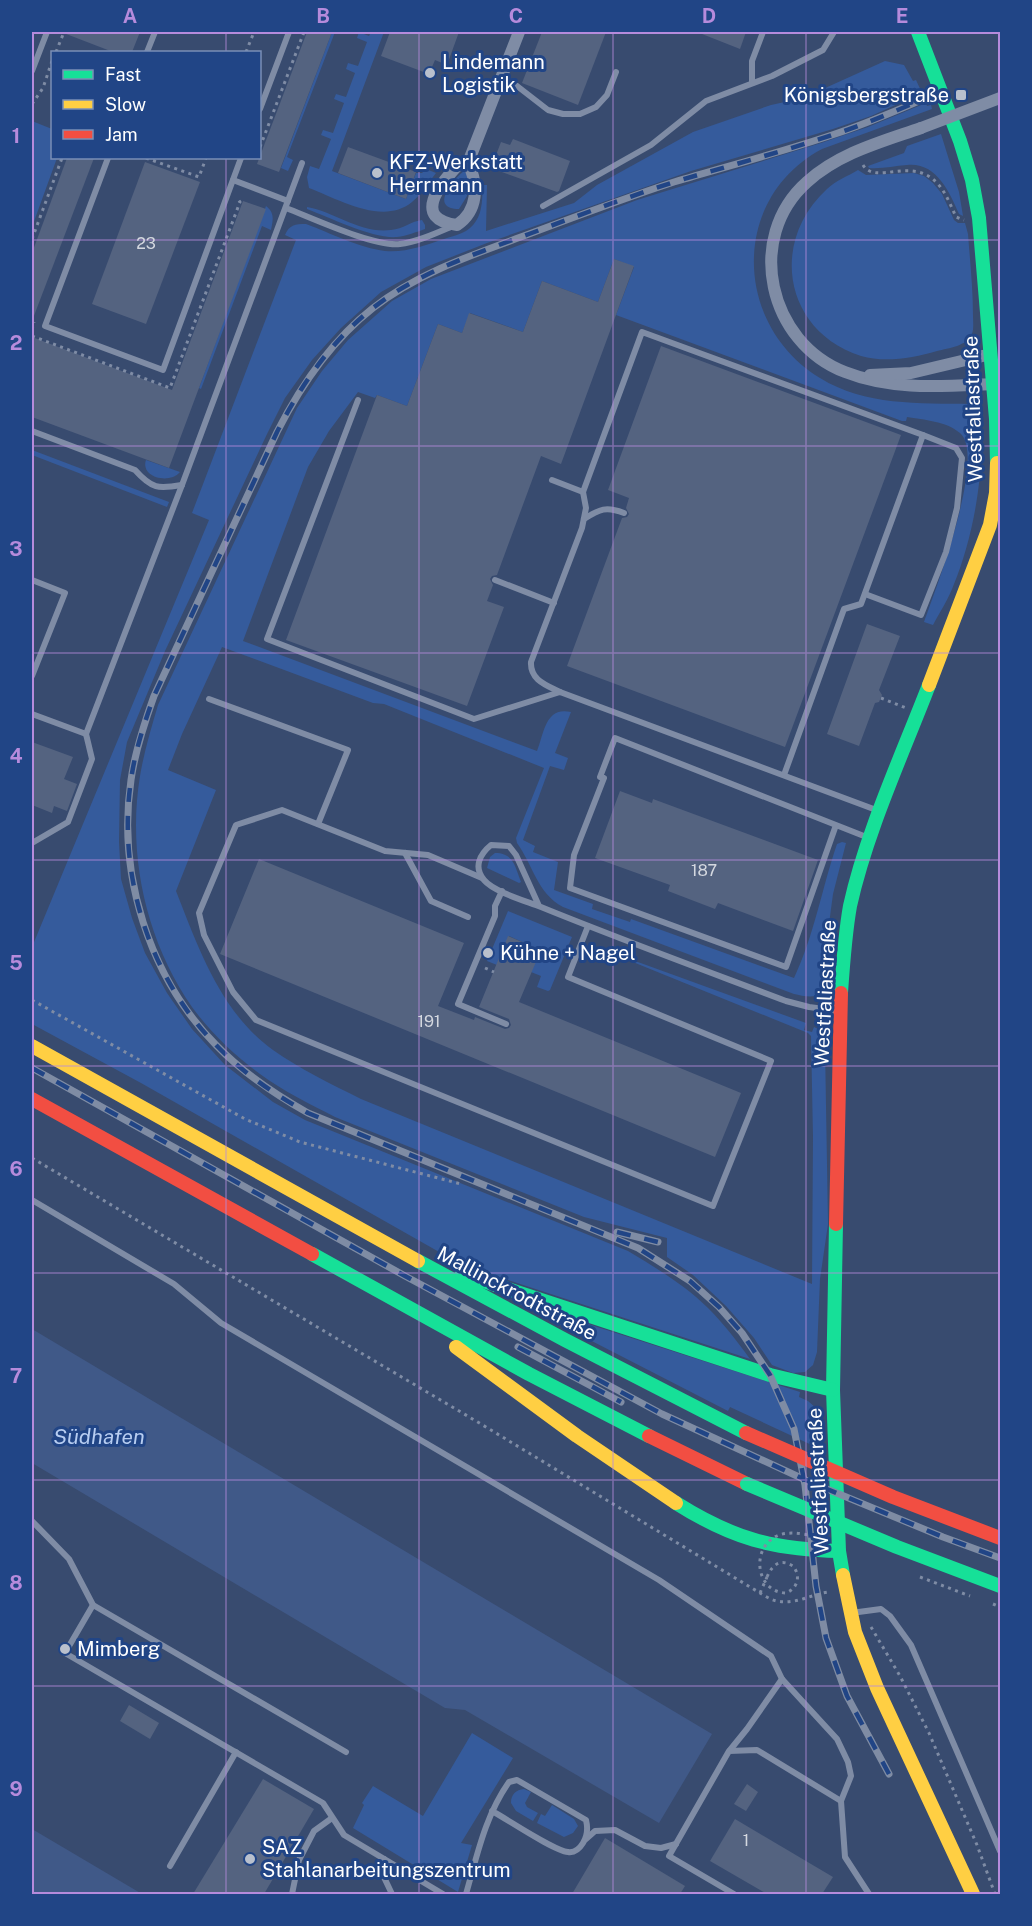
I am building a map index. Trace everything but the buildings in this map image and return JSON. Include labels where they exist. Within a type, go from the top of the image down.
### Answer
[{"type":"main road","name":"Westfaliastraße","points":[[918,32],[960,141],[972,180],[979,218],[994,384],[998,450],[996,493],[990,525],[879,811],[850,908],[840,1011],[833,1390],[839,1547],[845,1591],[858,1613],[855,1632],[877,1688],[973,1894]]},
{"type":"main road","name":"Mallinckrodtstraße","points":[[32,1046],[411,1258],[635,1378],[746,1433],[893,1497],[1000,1538]]},
{"type":"main road","points":[[32,1099],[387,1296],[613,1418],[747,1484],[897,1547],[1000,1586]]},
{"type":"main road","points":[[32,1104],[62,1116]]},
{"type":"main road","points":[[411,1258],[770,1375],[833,1390]]},
{"type":"main road","points":[[387,1296],[583,1440],[675,1502],[714,1525],[766,1544],[812,1550],[839,1547]]},
{"type":"street","points":[[468,163],[458,165],[444,180],[434,196],[432,207],[435,216],[444,223],[457,225],[466,219],[472,208],[475,195],[474,176],[468,163],[519,32]]},
{"type":"street","points":[[994,384],[898,385],[854,375],[834,367],[813,353],[785,321],[775,295],[771,268],[773,242],[788,204],[797,192],[820,171],[856,151],[1000,98]]},
{"type":"street","points":[[854,375],[910,373],[991,354]]},
{"type":"lane","points":[[32,71],[47,32]]},
{"type":"lane","points":[[147,51],[154,32]]},
{"type":"lane","points":[[261,106],[289,32]]},
{"type":"lane","points":[[752,83],[752,61],[763,32]]},
{"type":"lane","points":[[543,206],[651,146],[706,101],[772,76],[823,50],[834,32]]},
{"type":"lane","points":[[500,81],[517,86],[548,110],[563,114],[580,114],[596,107],[607,95],[616,72]]},
{"type":"lane","points":[[108,159],[45,326],[163,370],[241,159]]},
{"type":"lane","points":[[32,843],[68,822],[92,759],[86,734],[302,163]]},
{"type":"lane","points":[[233,180],[375,242],[399,244],[424,238],[457,225]]},
{"type":"lane","points":[[865,594],[921,615],[946,552],[957,508],[962,458],[956,448],[642,332],[583,492],[586,508],[584,519],[530,670],[537,680],[560,692],[879,811]]},
{"type":"lane","points":[[358,400],[267,639],[474,718],[560,692]]},
{"type":"lane","points":[[32,431],[135,470],[147,484],[163,489],[182,485]]},
{"type":"lane","points":[[784,775],[844,609],[861,604],[923,435]]},
{"type":"lane","points":[[552,480],[583,492]]},
{"type":"lane","points":[[584,519],[599,509],[613,509],[624,513]]},
{"type":"lane","points":[[32,580],[65,593],[32,676]]},
{"type":"lane","points":[[495,580],[554,603]]},
{"type":"lane","points":[[209,699],[348,750],[318,824]]},
{"type":"lane","points":[[32,714],[86,734]]},
{"type":"lane","points":[[836,825],[786,967],[570,888],[574,855],[604,778],[600,777],[615,738],[870,838]]},
{"type":"lane","points":[[588,926],[568,977],[771,1061],[713,1206],[256,1020],[233,992],[204,935],[199,913],[236,825],[282,810],[385,852],[428,855],[482,878],[489,885],[502,891],[588,926],[786,1000],[809,1007],[840,1011]]},
{"type":"lane","points":[[482,878],[478,869],[483,851],[491,845],[509,846],[516,855],[539,906]]},
{"type":"lane","points":[[405,853],[431,901],[468,916]]},
{"type":"lane","points":[[502,891],[495,906],[495,916],[458,1004],[506,1024]]},
{"type":"lane","points":[[32,1200],[174,1284],[221,1323],[659,1580],[771,1656],[782,1679],[837,1739],[848,1762],[850,1776],[841,1801],[845,1857],[869,1894]]},
{"type":"lane","points":[[32,1521],[69,1559],[93,1605],[346,1752]]},
{"type":"lane","points":[[93,1605],[65,1653],[323,1803],[344,1835],[443,1894]]},
{"type":"lane","points":[[858,1613],[881,1609],[890,1616],[911,1645],[1000,1851]]},
{"type":"lane","points":[[734,1894],[669,1856],[729,1751],[747,1730],[782,1679]]},
{"type":"lane","points":[[729,1751],[758,1750],[841,1801]]},
{"type":"lane","points":[[170,1866],[236,1752]]},
{"type":"lane","points":[[466,1894],[492,1810],[508,1782],[517,1780],[586,1820],[588,1828],[585,1840]]},
{"type":"lane","points":[[492,1810],[554,1847],[568,1852],[578,1850],[595,1831],[615,1830],[645,1846],[661,1848],[676,1844]]},
{"type":"lane","points":[[292,1894],[299,1860],[314,1832],[332,1818]]},
{"type":"lane","points":[[384,1859],[381,1871],[392,1894]]},
{"type":"path","points":[[56,51],[64,32]]},
{"type":"path","points":[[246,51],[254,32]]},
{"type":"path","points":[[261,144],[304,32]]},
{"type":"path","points":[[32,104],[44,85],[51,65]]},
{"type":"path","points":[[38,83],[44,85]]},
{"type":"path","points":[[32,239],[62,159]]},
{"type":"path","points":[[149,159],[199,177],[206,159]]},
{"type":"path","points":[[863,165],[874,173],[920,171],[938,184],[956,218],[969,220]]},
{"type":"path","points":[[32,336],[170,388],[240,202],[230,189]]},
{"type":"path","points":[[881,698],[918,714]]},
{"type":"path","points":[[32,1000],[245,1119],[300,1143],[461,1184]]},
{"type":"path","points":[[32,1158],[481,1424],[760,1593],[776,1601],[793,1603],[817,1593],[845,1591]]},
{"type":"path","points":[[760,1593],[766,1577],[772,1566],[782,1562],[793,1566],[798,1573],[798,1578],[795,1587],[786,1593],[773,1590],[764,1580],[759,1568],[760,1556],[765,1546],[776,1537],[787,1534],[802,1535],[824,1539],[839,1547]]},
{"type":"path","points":[[919,1577],[971,1597]]},
{"type":"path","points":[[991,1604],[1000,1607]]},
{"type":"path","points":[[858,1613],[869,1624],[900,1676],[929,1733],[995,1894]]},
{"type":"shaded area","points":[[332,32],[335,32],[287,157],[293,160],[288,171],[281,168]]},
{"type":"shaded area","points":[[359,32],[369,36],[371,32],[384,32],[332,171],[406,199],[416,173],[422,173],[426,169],[436,173],[412,202],[400,209],[374,211],[360,208],[309,188],[307,177],[310,166],[319,169],[331,139],[321,135],[323,130],[333,133],[344,103],[334,99],[336,94],[346,97],[355,73],[346,69],[348,63],[358,66],[367,42],[357,38]]},
{"type":"shaded area","points":[[885,61],[904,65],[913,81],[916,80],[922,93],[871,116],[691,171],[426,267],[381,292],[341,328],[312,360],[285,398],[267,434],[165,651],[127,742],[120,780],[121,879],[132,918],[145,953],[167,993],[192,1029],[225,1065],[273,1102],[305,1120],[628,1251],[690,1292],[725,1326],[750,1359],[499,1277],[448,1257],[32,1024],[32,947],[209,520],[192,513],[296,240],[285,235],[288,229],[306,224],[355,244],[375,249],[400,251],[415,248],[458,235],[470,228],[480,213],[483,185],[487,185],[486,231],[574,203],[597,185],[693,132],[771,105],[803,98]]},
{"type":"shaded area","points":[[926,103],[927,106],[931,105],[932,109],[822,149],[792,171],[771,198],[758,229],[754,262],[758,295],[771,327],[791,355],[820,378],[855,394],[874,398],[912,403],[971,404],[976,407],[981,448],[973,521],[954,584],[933,625],[924,622],[956,524],[967,468],[967,446],[960,433],[935,422],[907,417],[906,421],[902,421],[616,315],[634,267],[614,259],[598,302],[542,281],[523,332],[470,313],[462,333],[438,324],[407,406],[377,395],[375,398],[358,392],[329,431],[308,467],[243,641],[537,751],[551,717],[562,711],[571,712],[555,753],[568,758],[564,770],[550,766],[523,840],[535,846],[533,852],[558,862],[554,890],[593,904],[592,909],[630,922],[631,919],[794,978],[812,929],[837,844],[846,843],[833,894],[822,993],[812,996],[794,994],[563,907],[554,901],[541,886],[516,838],[544,768],[384,704],[373,703],[222,647],[168,770],[216,790],[176,891],[213,978],[225,998],[255,1035],[273,1050],[305,1070],[361,1099],[812,1284],[811,1036],[591,945],[806,1023],[804,1030],[812,1032],[814,1027],[819,1030],[825,1046],[828,1224],[820,1279],[817,1352],[813,1365],[805,1372],[793,1373],[772,1365],[754,1338],[726,1306],[693,1275],[667,1257],[667,1238],[584,1217],[335,1117],[278,1086],[223,1043],[192,1007],[176,981],[152,926],[144,896],[136,836],[140,776],[158,705],[297,408],[322,371],[348,340],[392,301],[431,279],[637,200],[821,143]]},
{"type":"shaded area","points":[[32,121],[51,129],[51,159],[57,159],[32,227]]},
{"type":"shaded area","points":[[941,134],[959,192],[963,216],[959,214],[940,180],[926,168],[917,165],[883,168],[869,168],[868,166],[904,153],[907,146]]},
{"type":"shaded area","points":[[858,170],[866,175],[914,173],[924,176],[942,194],[954,220],[958,223],[965,223],[972,285],[973,325],[970,338],[962,344],[909,358],[880,359],[861,356],[835,344],[815,327],[801,306],[793,283],[792,259],[797,234],[809,210],[827,189]]},
{"type":"shaded area","points":[[464,171],[468,175],[467,196],[459,209],[450,208],[445,204],[446,193]]},
{"type":"shaded area","points":[[266,206],[272,214],[271,230],[262,226],[201,389],[199,388]]},
{"type":"shaded area","points":[[307,207],[369,229],[395,229],[422,220],[425,229],[397,237],[376,235],[307,209]]},
{"type":"shaded area","points":[[32,450],[169,502],[167,507],[32,455]]},
{"type":"shaded area","points":[[146,460],[180,472],[169,478],[151,475],[145,466]]},
{"type":"shaded area","points":[[495,853],[510,858],[521,882],[487,868],[490,857]]},
{"type":"shaded area","points":[[508,911],[572,937],[550,990],[537,987],[541,976],[531,972],[540,950],[509,936],[497,965],[487,961]]},
{"type":"shaded area","points":[[510,1299],[800,1392],[799,1397],[816,1408],[816,1447],[730,1407],[728,1411]]},
{"type":"shaded area","points":[[472,1733],[513,1758],[461,1843],[472,1845],[458,1892],[353,1828],[364,1805],[362,1803],[373,1786],[423,1816]]},
{"type":"shaded area","points":[[524,1789],[531,1792],[525,1803],[527,1807],[538,1813],[533,1821],[516,1811],[511,1803],[515,1793]]},
{"type":"shaded area","points":[[552,1805],[574,1819],[578,1826],[573,1833],[564,1837],[537,1823],[541,1814],[545,1816]]},
{"type":"water","name":"Südhafen","points":[[32,1329],[712,1734],[659,1823],[465,1710],[445,1708],[32,1463]]},
{"type":"water","points":[[32,1829],[142,1894],[32,1894]]},
{"type":"railway","points":[[889,1774],[847,1696],[826,1638],[816,1586],[805,1485],[794,1429],[770,1375],[742,1333],[719,1307],[690,1281],[638,1248],[308,1113],[271,1091],[237,1065],[193,1018],[172,988],[156,956],[143,922],[134,887],[129,852],[128,816],[135,759],[154,696],[286,415],[330,349],[358,321],[409,284],[468,257],[656,188],[847,130],[924,99]]},
{"type":"railway","points":[[32,1068],[405,1276],[662,1414],[810,1482],[1000,1558]]},
{"type":"railway","points":[[617,1232],[658,1242]]},
{"type":"railway","points":[[518,1347],[621,1402]]},
{"type":"traffic: fast","points":[[918,32],[960,141],[972,180],[979,218],[996,419],[997,463]]},
{"type":"traffic: fast","points":[[841,993],[847,927],[857,878],[885,794],[929,685]]},
{"type":"traffic: fast","points":[[836,1224],[833,1390],[839,1551],[843,1575]]},
{"type":"traffic: fast","points":[[312,1254],[529,1374],[649,1436]]},
{"type":"traffic: fast","points":[[418,1261],[746,1433]]},
{"type":"traffic: fast","points":[[462,1274],[770,1375],[833,1390]]},
{"type":"traffic: fast","points":[[747,1484],[897,1547],[1000,1586]]},
{"type":"traffic: fast","points":[[676,1503],[716,1525],[754,1540],[793,1548],[839,1551]]},
{"type":"traffic: slow","points":[[929,685],[990,525],[996,493],[997,463]]},
{"type":"traffic: slow","points":[[32,1046],[418,1261]]},
{"type":"traffic: slow","points":[[456,1347],[577,1436],[676,1503]]},
{"type":"traffic: slow","points":[[843,1575],[855,1632],[877,1688],[973,1894]]},
{"type":"traffic: jam","points":[[836,1224],[841,993]]},
{"type":"traffic: jam","points":[[32,1099],[312,1254]]},
{"type":"traffic: jam","points":[[746,1433],[893,1497],[1000,1538]]},
{"type":"traffic: jam","points":[[649,1436],[747,1484]]},
{"type":"place","name":"Lindemann Logistik","points":[[430,73]]},
{"type":"place","name":"Königsbergstraße","points":[[961,95]]},
{"type":"place","name":"KFZ-Werkstatt Herrmann","points":[[377,173]]},
{"type":"place","name":"Kühne + Nagel","points":[[488,953]]},
{"type":"place","name":"Mimberg","points":[[65,1649]]},
{"type":"place","name":"SAZ Stahlanarbeitungszentrum","points":[[250,1859]]}]
